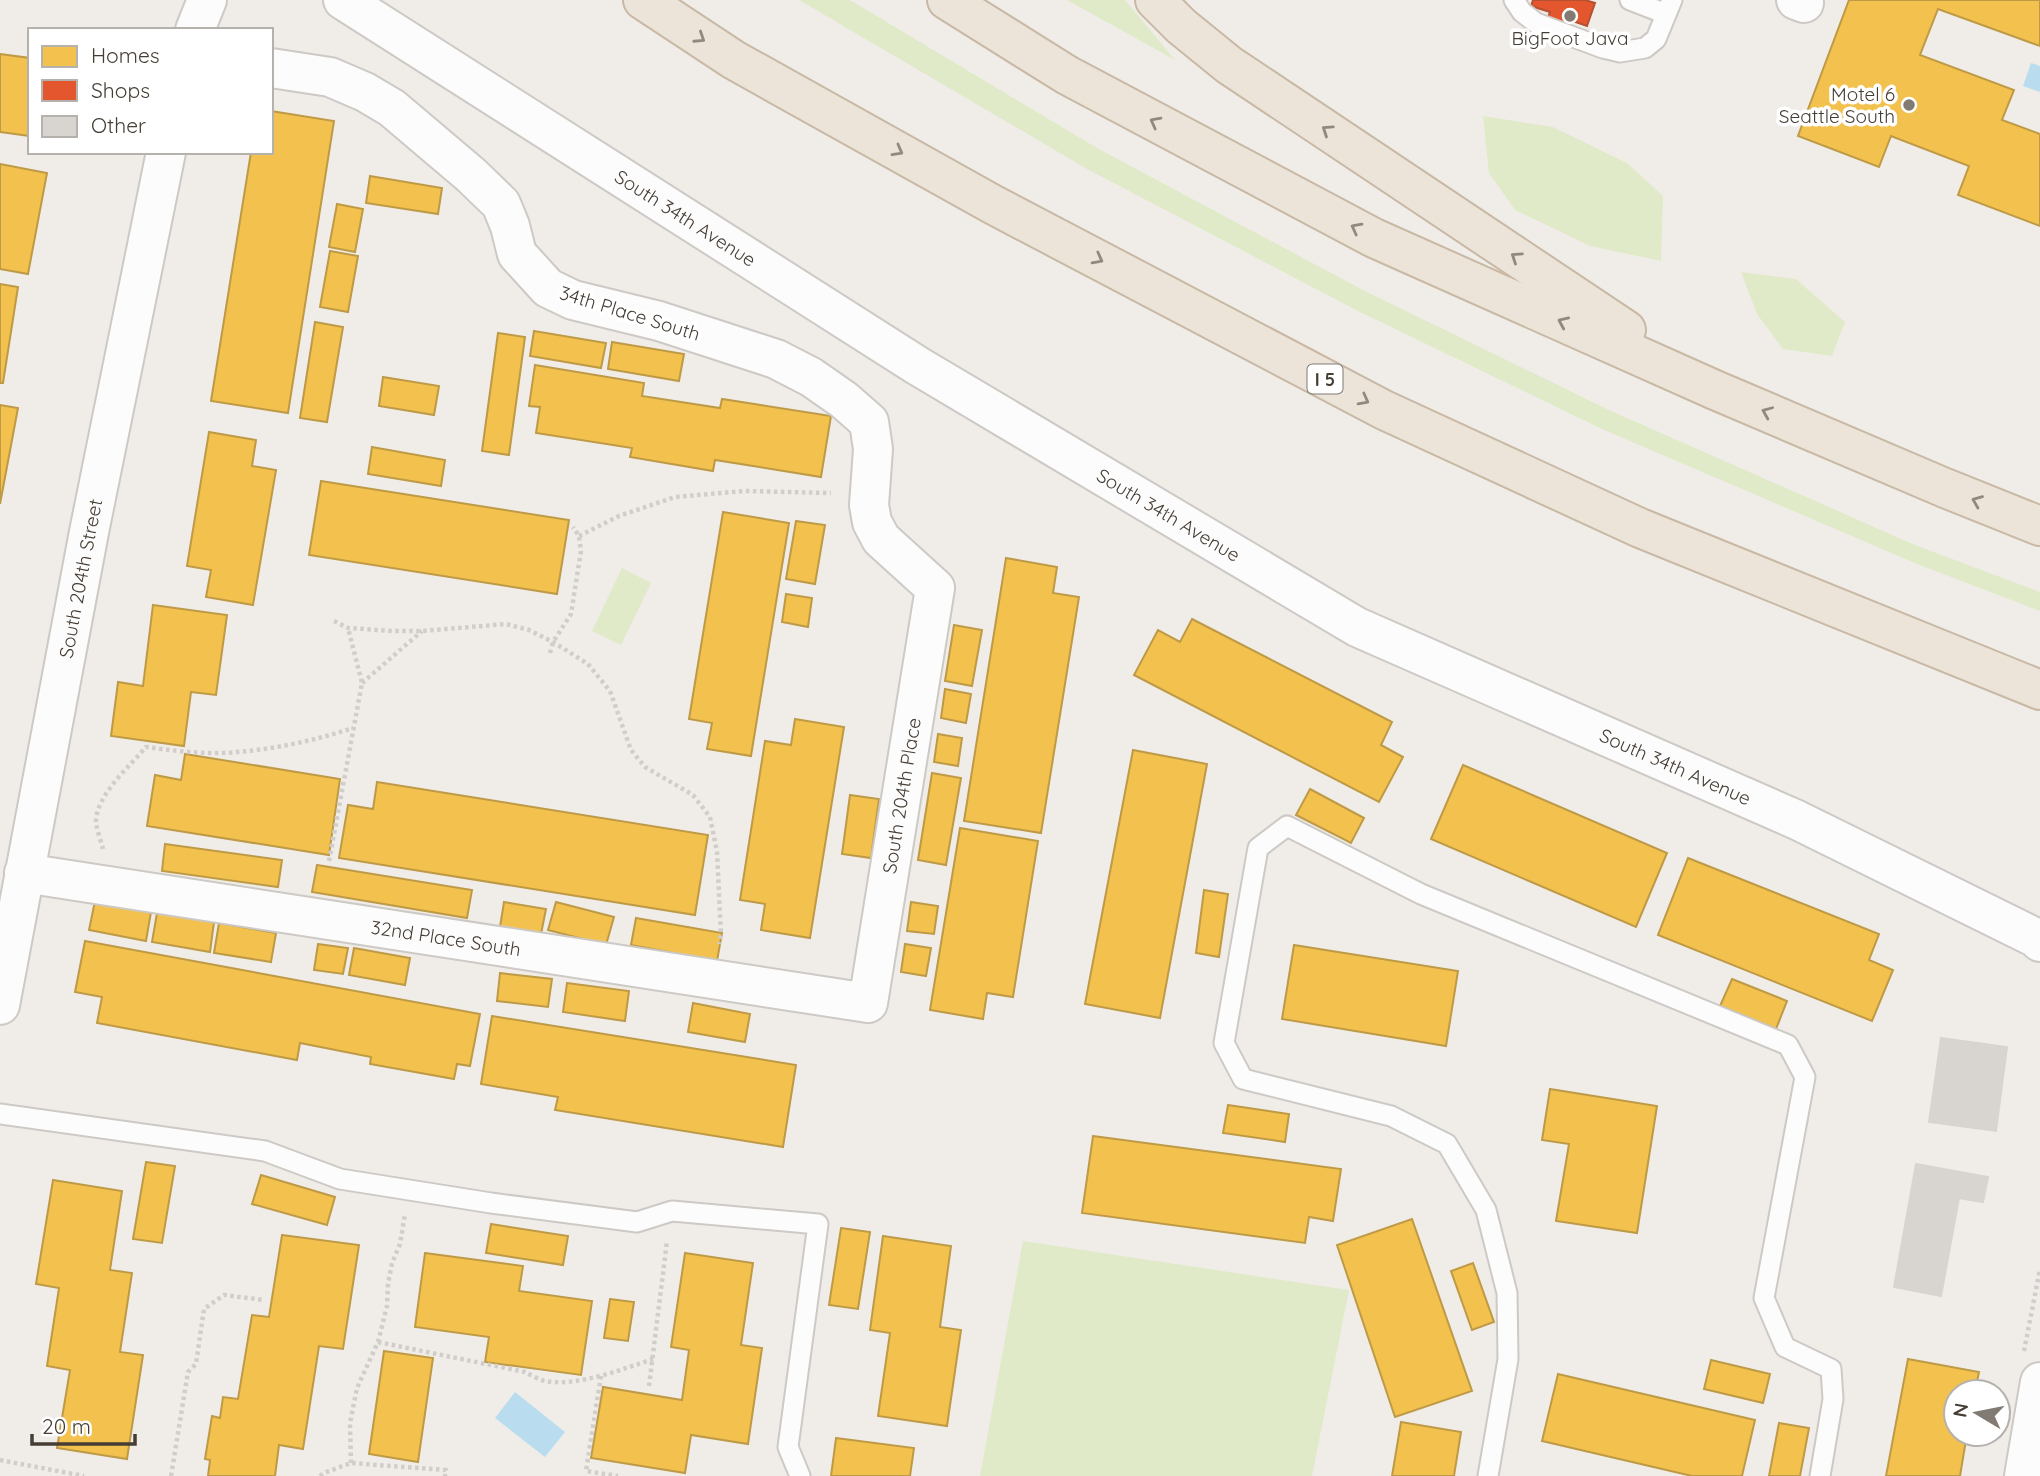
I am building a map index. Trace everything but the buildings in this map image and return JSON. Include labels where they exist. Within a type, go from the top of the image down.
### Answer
[{"type":"highway","name":"I 5","points":[[643,0],[734,60],[992,204],[1384,410],[1640,528],[2040,690]]},
{"type":"highway","points":[[947,0],[1066,75],[1374,238],[1715,390],[2040,526]]},
{"type":"highway","points":[[1154,0],[1229,65],[1715,390]]},
{"type":"street","points":[[196,28],[206,0]]},
{"type":"street","name":"South 34th Avenue","points":[[343,0],[918,366],[1357,628],[1797,820],[2036,937],[2040,942]]},
{"type":"street","name":"34th Place South","points":[[273,68],[330,77],[365,92],[392,108],[471,175],[500,204],[510,226],[517,254],[548,288],[573,300],[659,321],[776,359],[811,377],[844,400],[869,422],[873,449],[869,505],[872,522],[881,539],[935,588]]},
{"type":"street","name":"South 204th Street","points":[[0,1005],[89,532],[166,154]]},
{"type":"street","name":"South 204th Place","points":[[868,1003],[935,588]]},
{"type":"street","name":"32nd Place South","points":[[23,873],[868,1003]]},
{"type":"street","points":[[2024,1476],[2035,1383]]},
{"type":"lane","points":[[1514,0],[1522,12],[1536,23],[1620,52],[1645,48],[1656,39],[1669,7],[1630,0]]},
{"type":"lane","points":[[1488,1476],[1508,1359],[1507,1293],[1486,1210],[1447,1144],[1391,1116],[1243,1079],[1224,1043],[1258,848],[1287,826],[1422,894],[1788,1045],[1805,1077],[1764,1298],[1785,1347],[1831,1369],[1833,1399],[1819,1476]]},
{"type":"lane","points":[[0,1114],[265,1151],[340,1179],[491,1203],[637,1222],[672,1212],[818,1224],[788,1447],[800,1476]]},
{"type":"path","points":[[579,536],[619,516],[675,497],[744,491],[831,493]]},
{"type":"path","points":[[550,653],[553,642],[571,614],[581,551],[579,536],[573,527]]},
{"type":"path","points":[[334,621],[348,628],[392,631],[506,624],[529,630],[588,664],[610,691],[631,750],[645,767],[693,795],[710,817],[717,852],[721,934]]},
{"type":"path","points":[[330,861],[362,683],[348,628]]},
{"type":"path","points":[[362,683],[422,631]]},
{"type":"path","points":[[104,856],[96,822],[98,812],[109,789],[146,747],[191,753],[237,752],[319,739],[354,728]]},
{"type":"path","points":[[351,1463],[350,1423],[357,1388],[378,1342],[387,1306],[392,1263],[400,1244],[405,1211]]},
{"type":"path","points":[[649,1386],[668,1235]]},
{"type":"path","points":[[2035,1383],[2040,1269]]},
{"type":"path","points":[[171,1476],[188,1372],[196,1364],[204,1309],[224,1295],[264,1300]]},
{"type":"path","points":[[378,1342],[525,1372],[545,1381],[564,1382],[601,1377],[653,1359]]},
{"type":"path","points":[[601,1377],[586,1471],[618,1476]]},
{"type":"path","points":[[0,1460],[84,1476]]},
{"type":"path","points":[[320,1476],[351,1463],[446,1469],[445,1476]]},
{"type":"green space","points":[[799,0],[850,0],[1097,148],[1365,291],[1609,410],[1915,545],[2040,592],[2040,611],[1917,564],[1604,430],[1358,311],[1087,169]]},
{"type":"green space","points":[[1067,0],[1125,0],[1175,60]]},
{"type":"green space","points":[[1483,116],[1553,127],[1627,163],[1663,196],[1661,261],[1590,246],[1515,210],[1489,173]]},
{"type":"green space","points":[[1741,272],[1796,279],[1845,322],[1832,356],[1783,349],[1757,314]]},
{"type":"green space","points":[[622,568],[651,583],[621,645],[592,631]]},
{"type":"green space","points":[[1023,1241],[1349,1290],[1312,1476],[980,1476]]},
{"type":"water","points":[[2031,63],[2040,66],[2040,92],[2023,86]]},
{"type":"water","points":[[515,1392],[565,1432],[545,1457],[495,1418]]},
{"type":"place","name":"BigFoot Java","points":[[1570,16]]},
{"type":"place","name":"Motel 6 Seattle South","points":[[1909,105]]}]
